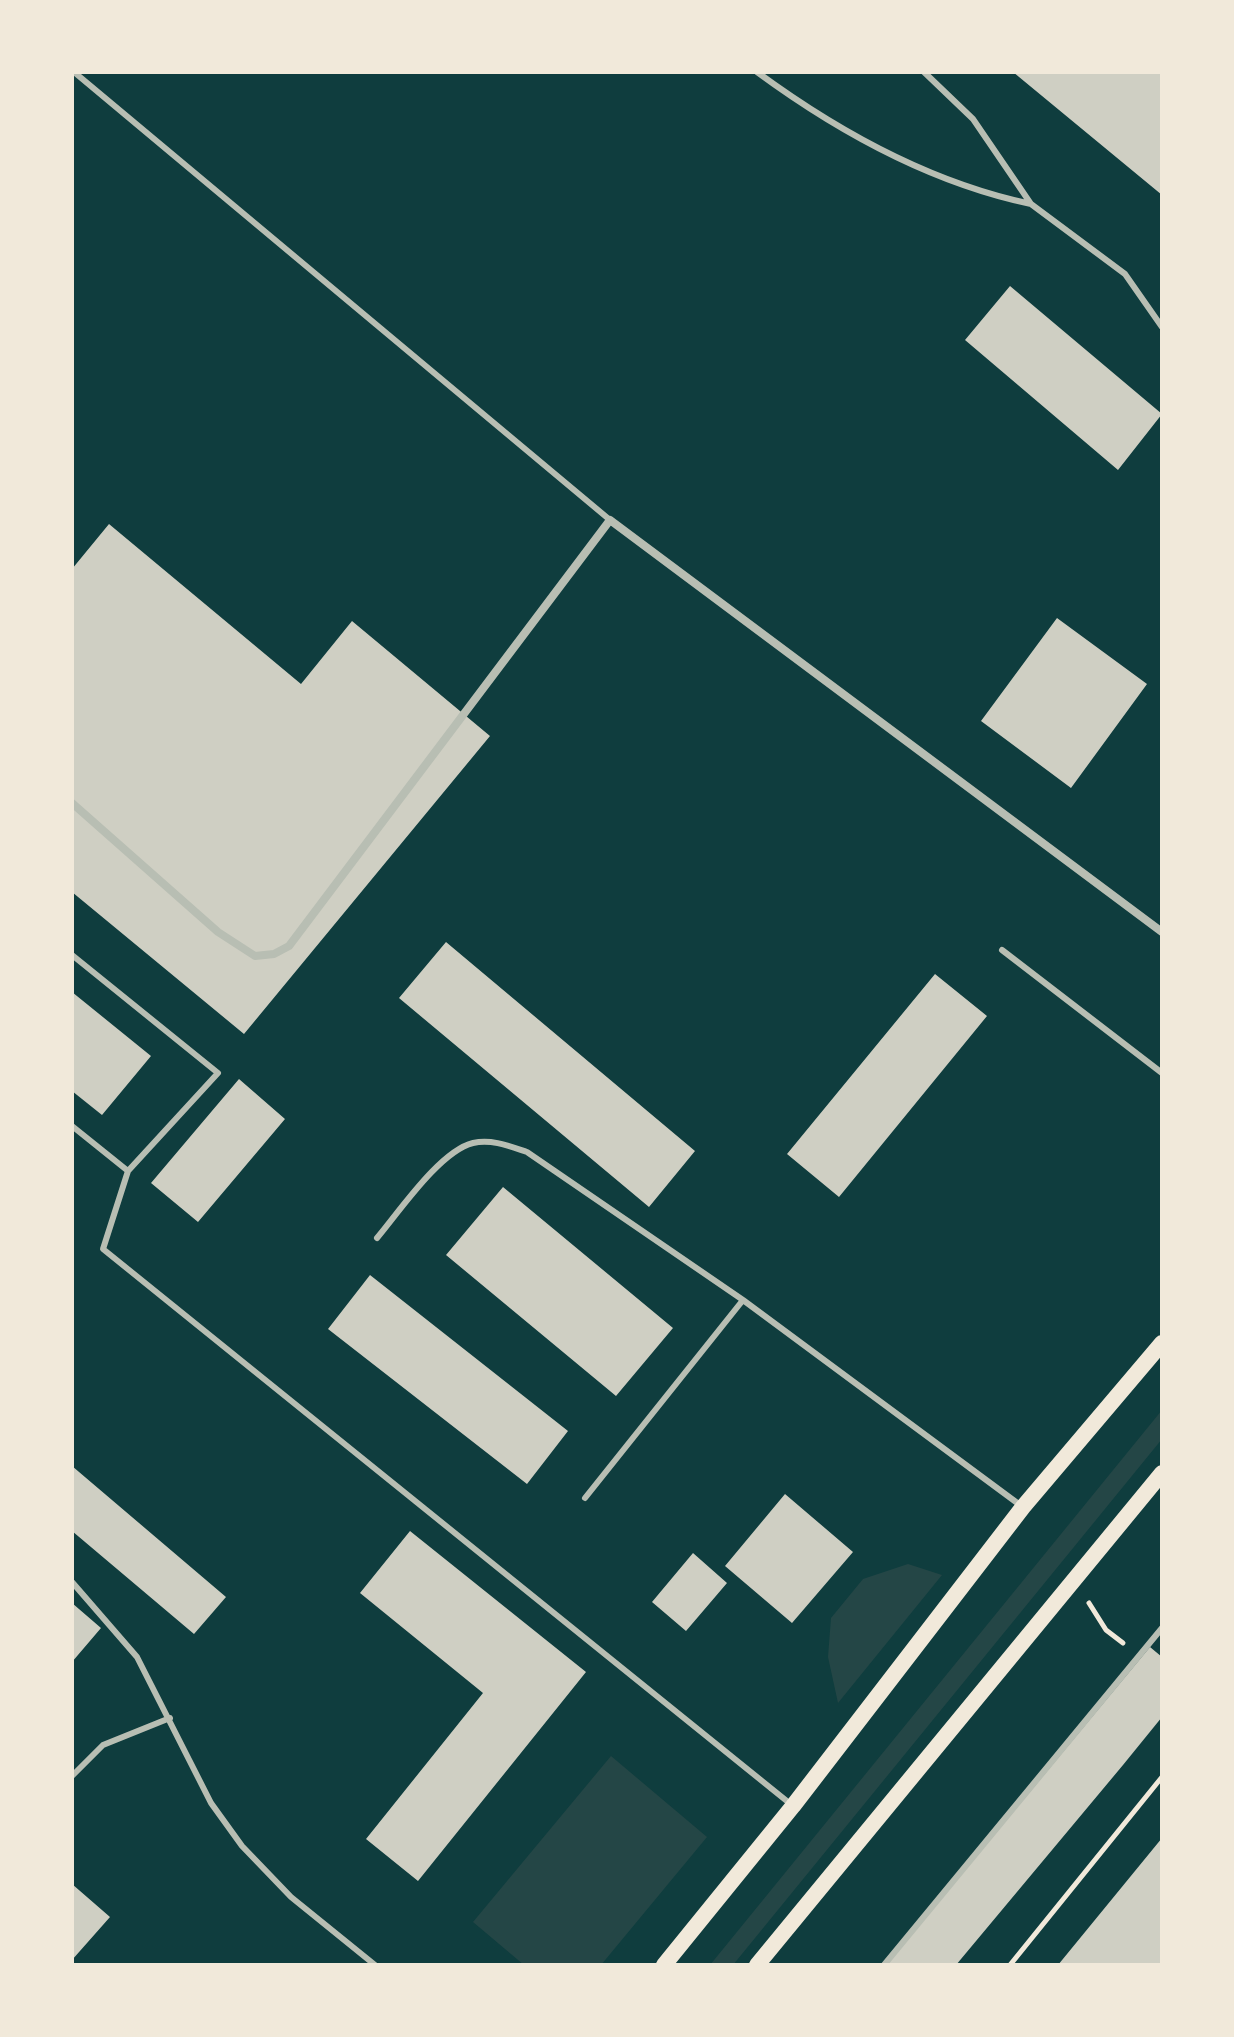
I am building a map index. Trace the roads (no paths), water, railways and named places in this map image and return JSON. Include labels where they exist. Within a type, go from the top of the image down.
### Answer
[{"type":"main road","points":[[664,1965],[793,1806],[1023,1507],[1162,1343]]},
{"type":"main road","points":[[757,1965],[1162,1473]]},
{"type":"street","points":[[72,803],[218,932],[255,956],[274,954],[289,946],[610,520],[1162,932]]},
{"type":"lane","points":[[74,72],[610,520]]},
{"type":"lane","points":[[757,72],[878,150],[978,193],[1031,204]]},
{"type":"lane","points":[[924,72],[973,119],[1031,204],[1125,274],[1162,327]]},
{"type":"lane","points":[[1002,950],[1162,1073]]},
{"type":"lane","points":[[72,955],[218,1073],[128,1171],[103,1249],[793,1806]]},
{"type":"lane","points":[[72,1126],[128,1171]]},
{"type":"lane","points":[[377,1238],[449,1154],[472,1143],[497,1142],[527,1152],[743,1300],[1023,1507]]},
{"type":"lane","points":[[585,1498],[743,1300]]},
{"type":"lane","points":[[72,1582],[137,1657],[211,1803],[242,1846],[291,1897],[375,1965]]},
{"type":"lane","points":[[884,1965],[1162,1628]]},
{"type":"lane","points":[[72,1776],[103,1745],[170,1718]]}]
